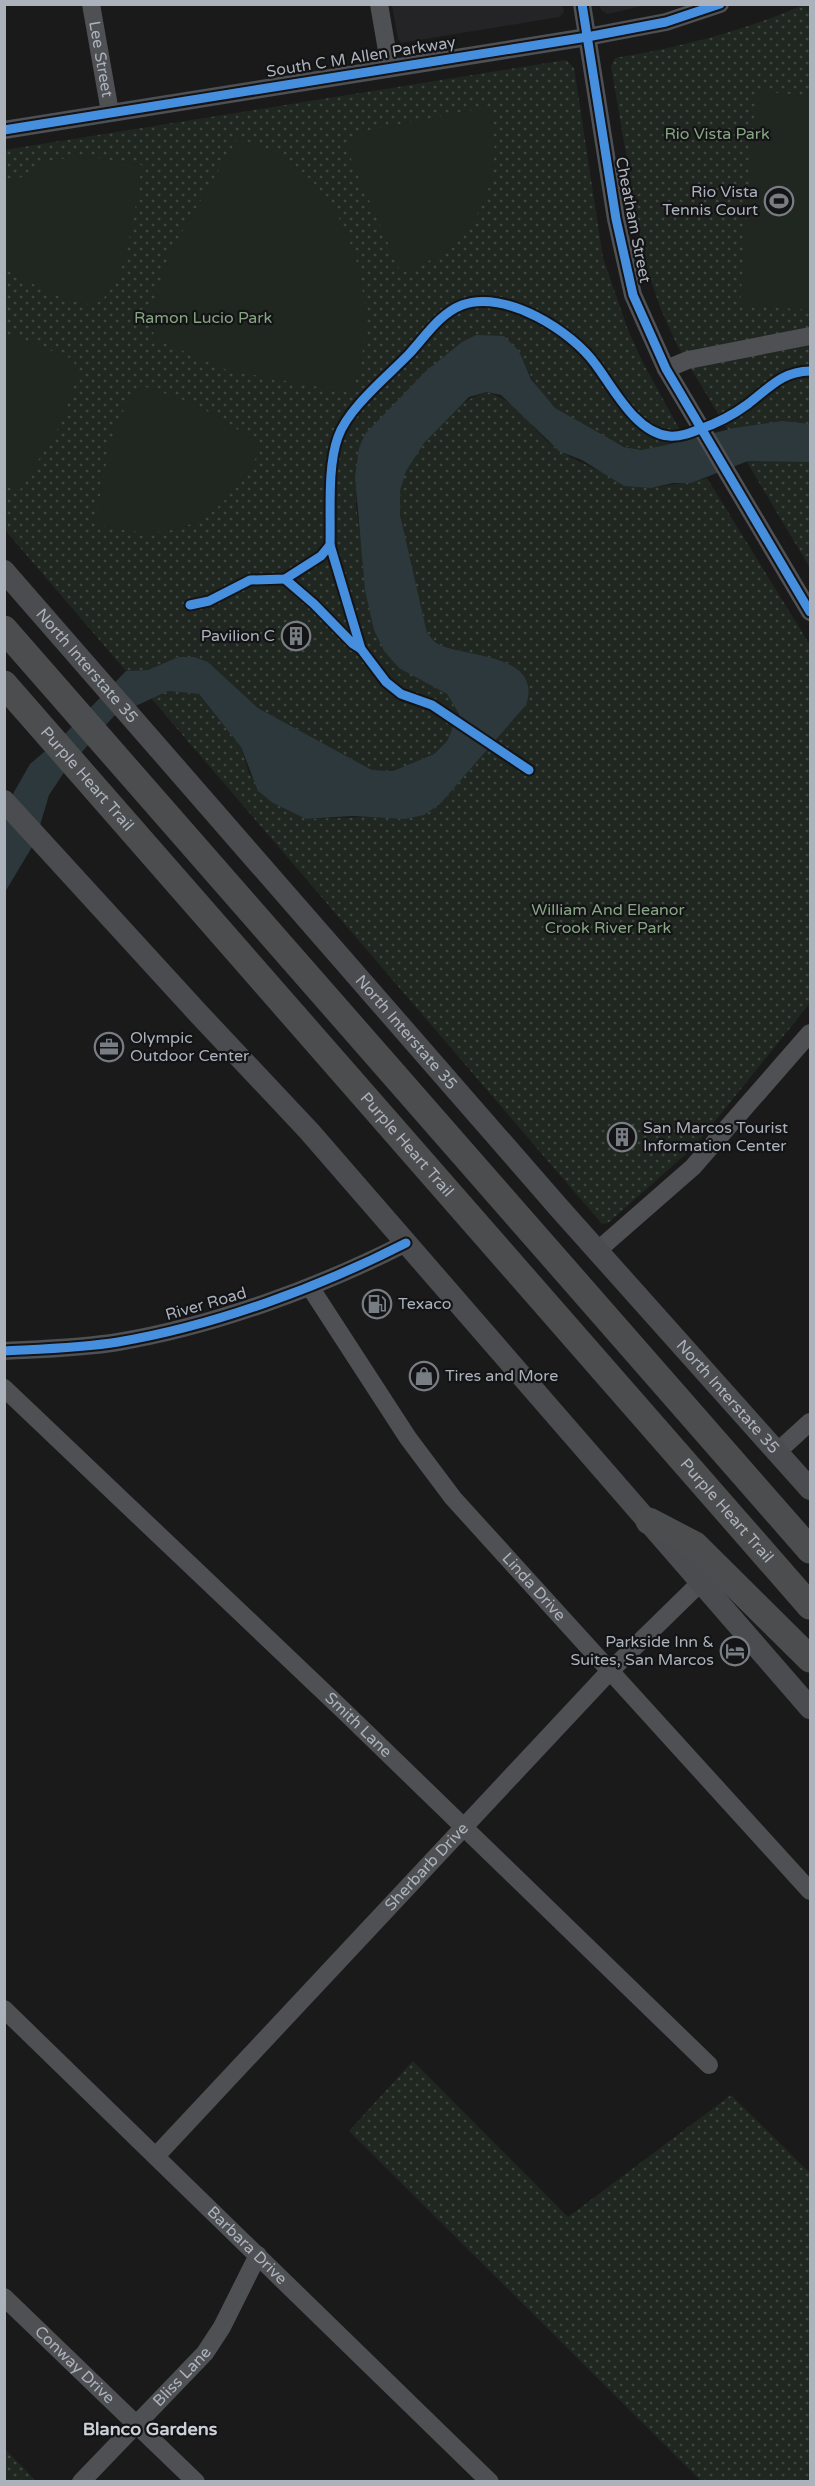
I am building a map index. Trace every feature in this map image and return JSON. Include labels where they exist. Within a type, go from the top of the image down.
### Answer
[{"type":"highway","points":[[4,629],[810,1550]]},
{"type":"highway","name":"Purple Heart Trail","points":[[4,684],[810,1606]]},
{"type":"highway","points":[[649,1521],[696,1545],[810,1659]]},
{"type":"main road","name":"North Interstate 35","points":[[4,571],[597,1251],[810,1489]]},
{"type":"main road","points":[[4,801],[309,1131],[810,1708]]},
{"type":"street","name":"Lee Street","points":[[90,4],[110,112]]},
{"type":"street","points":[[379,4],[390,68]]},
{"type":"street","name":"Cheatham Street","points":[[582,4],[623,259],[633,296],[666,369],[810,612]]},
{"type":"street","name":"South C M Allen Parkway","points":[[4,130],[587,37],[666,22],[720,4]]},
{"type":"street","points":[[666,369],[688,360],[810,336]]},
{"type":"street","points":[[597,1251],[693,1167],[810,1033]]},
{"type":"street","name":"River Road","points":[[4,1351],[118,1342],[180,1328],[310,1287],[361,1266],[406,1243]]},
{"type":"street","name":"Linda Drive","points":[[310,1287],[408,1438],[453,1498],[810,1891]]},
{"type":"street","name":"Smith Lane","points":[[4,1388],[709,2065]]},
{"type":"street","points":[[776,1453],[810,1422]]},
{"type":"street","name":"Sherbarb Drive","points":[[156,2157],[609,1672],[701,1582]]},
{"type":"street","name":"Barbara Drive","points":[[4,2009],[490,2481]]},
{"type":"street","name":"Bliss Lane","points":[[81,2481],[184,2378],[205,2353],[222,2327],[258,2255]]},
{"type":"street","name":"Conway Drive","points":[[4,2297],[196,2481]]},
{"type":"shaded area","points":[[562,4],[564,12],[559,17],[401,43],[398,39],[392,5]]},
{"type":"shaded area","points":[[600,4],[647,5],[607,14],[601,10]]},
{"type":"shaded area","points":[[476,335],[504,336],[519,351],[531,379],[555,408],[624,447],[641,450],[734,428],[783,421],[810,424],[810,462],[748,461],[691,483],[673,483],[651,488],[624,486],[582,460],[559,451],[501,395],[487,392],[469,397],[424,443],[406,471],[400,491],[400,515],[427,633],[440,645],[485,656],[514,667],[524,676],[528,688],[526,705],[440,804],[424,815],[405,819],[352,816],[306,819],[273,803],[258,791],[241,747],[199,694],[168,691],[114,716],[65,771],[49,795],[35,842],[5,892],[5,815],[14,792],[30,764],[63,736],[126,671],[148,670],[178,657],[194,657],[208,662],[258,708],[372,770],[393,771],[434,754],[447,741],[459,714],[447,694],[399,668],[384,651],[374,630],[365,590],[355,477],[359,448],[365,434],[426,371],[462,342]]},
{"type":"green space","name":"Rio Vista Park","points":[[803,5],[810,5],[810,568],[677,345],[660,307],[644,259],[611,66],[615,58],[710,38],[758,23]]},
{"type":"green space","name":"Ramon Lucio Park","points":[[566,60],[574,68],[603,258],[628,330],[644,365],[685,439],[657,448],[640,450],[621,445],[595,432],[559,412],[547,400],[533,380],[519,351],[359,448],[356,506],[362,547],[433,686],[447,694],[459,714],[447,741],[434,754],[393,771],[372,770],[258,708],[208,662],[178,657],[148,670],[126,671],[5,530],[4,150]]},
{"type":"green space","name":"Rio Vista Tennis Court","points":[[756,91],[810,96],[810,310],[740,305]]},
{"type":"green space","points":[[488,107],[492,125],[494,162],[491,180],[477,214],[467,230],[448,249],[429,261],[401,273],[349,154],[349,139],[356,133]]},
{"type":"green space","points":[[238,138],[272,151],[296,166],[333,208],[346,233],[356,259],[365,315],[363,349],[352,393],[227,370],[156,339],[148,320],[170,252]]},
{"type":"green space","points":[[78,155],[142,165],[133,221],[121,267],[113,286],[102,299],[89,304],[58,296],[5,269],[5,187],[43,164]]},
{"type":"green space","points":[[4,333],[73,359],[78,374],[59,427],[18,493],[5,485]]},
{"type":"green space","points":[[146,387],[195,404],[263,445],[232,492],[215,509],[196,522],[175,529],[152,532],[125,530],[95,523],[110,443],[130,394]]},
{"type":"green space","name":"William And Eleanor Crook River Park","points":[[487,392],[497,395],[513,406],[555,447],[580,462],[610,475],[649,487],[707,478],[810,645],[810,1003],[695,1146],[608,1223],[602,1224],[150,697],[168,691],[199,694],[241,747],[249,773],[273,803],[306,819],[424,815],[440,804],[526,705],[528,683],[522,673],[509,664],[439,645],[427,633],[404,543],[400,492],[408,466],[430,436],[459,407],[471,398]]},
{"type":"green space","points":[[413,2061],[568,2217],[731,2095],[810,2173],[810,2481],[701,2481],[349,2131]]},
{"type":"green space","points":[[5,2449],[36,2481],[5,2481]]},
{"type":"cycle path","points":[[582,4],[616,219],[633,295],[666,369],[810,612]]},
{"type":"cycle path","points":[[4,130],[587,37],[666,22],[720,4]]},
{"type":"cycle path","points":[[190,605],[209,601],[250,580],[285,579],[321,556],[330,545],[332,462],[343,426],[359,404],[409,354],[433,326],[446,314],[462,305],[479,302],[498,303],[536,316],[554,327],[585,352],[636,419],[657,433],[669,436],[677,436],[707,427],[742,408],[784,377],[810,371]]},
{"type":"cycle path","points":[[285,579],[361,649],[330,545]]},
{"type":"cycle path","points":[[361,649],[386,682],[401,694],[432,705],[529,770]]},
{"type":"cycle path","points":[[4,1351],[104,1344],[191,1326],[266,1303],[338,1275],[406,1243]]},
{"type":"place","name":"Rio Vista Tennis Court","points":[[779,201]]},
{"type":"place","name":"Pavilion C","points":[[296,636]]},
{"type":"place","name":"Olympic Outdoor Center","points":[[109,1047]]},
{"type":"place","name":"San Marcos Tourist Information Center","points":[[622,1137]]},
{"type":"place","name":"Texaco","points":[[377,1304]]},
{"type":"place","name":"Tires and More","points":[[424,1376]]},
{"type":"place","name":"Parkside Inn & Suites, San Marcos","points":[[735,1651]]},
{"type":"district","name":"Blanco Gardens","points":[[150,2429]]}]
